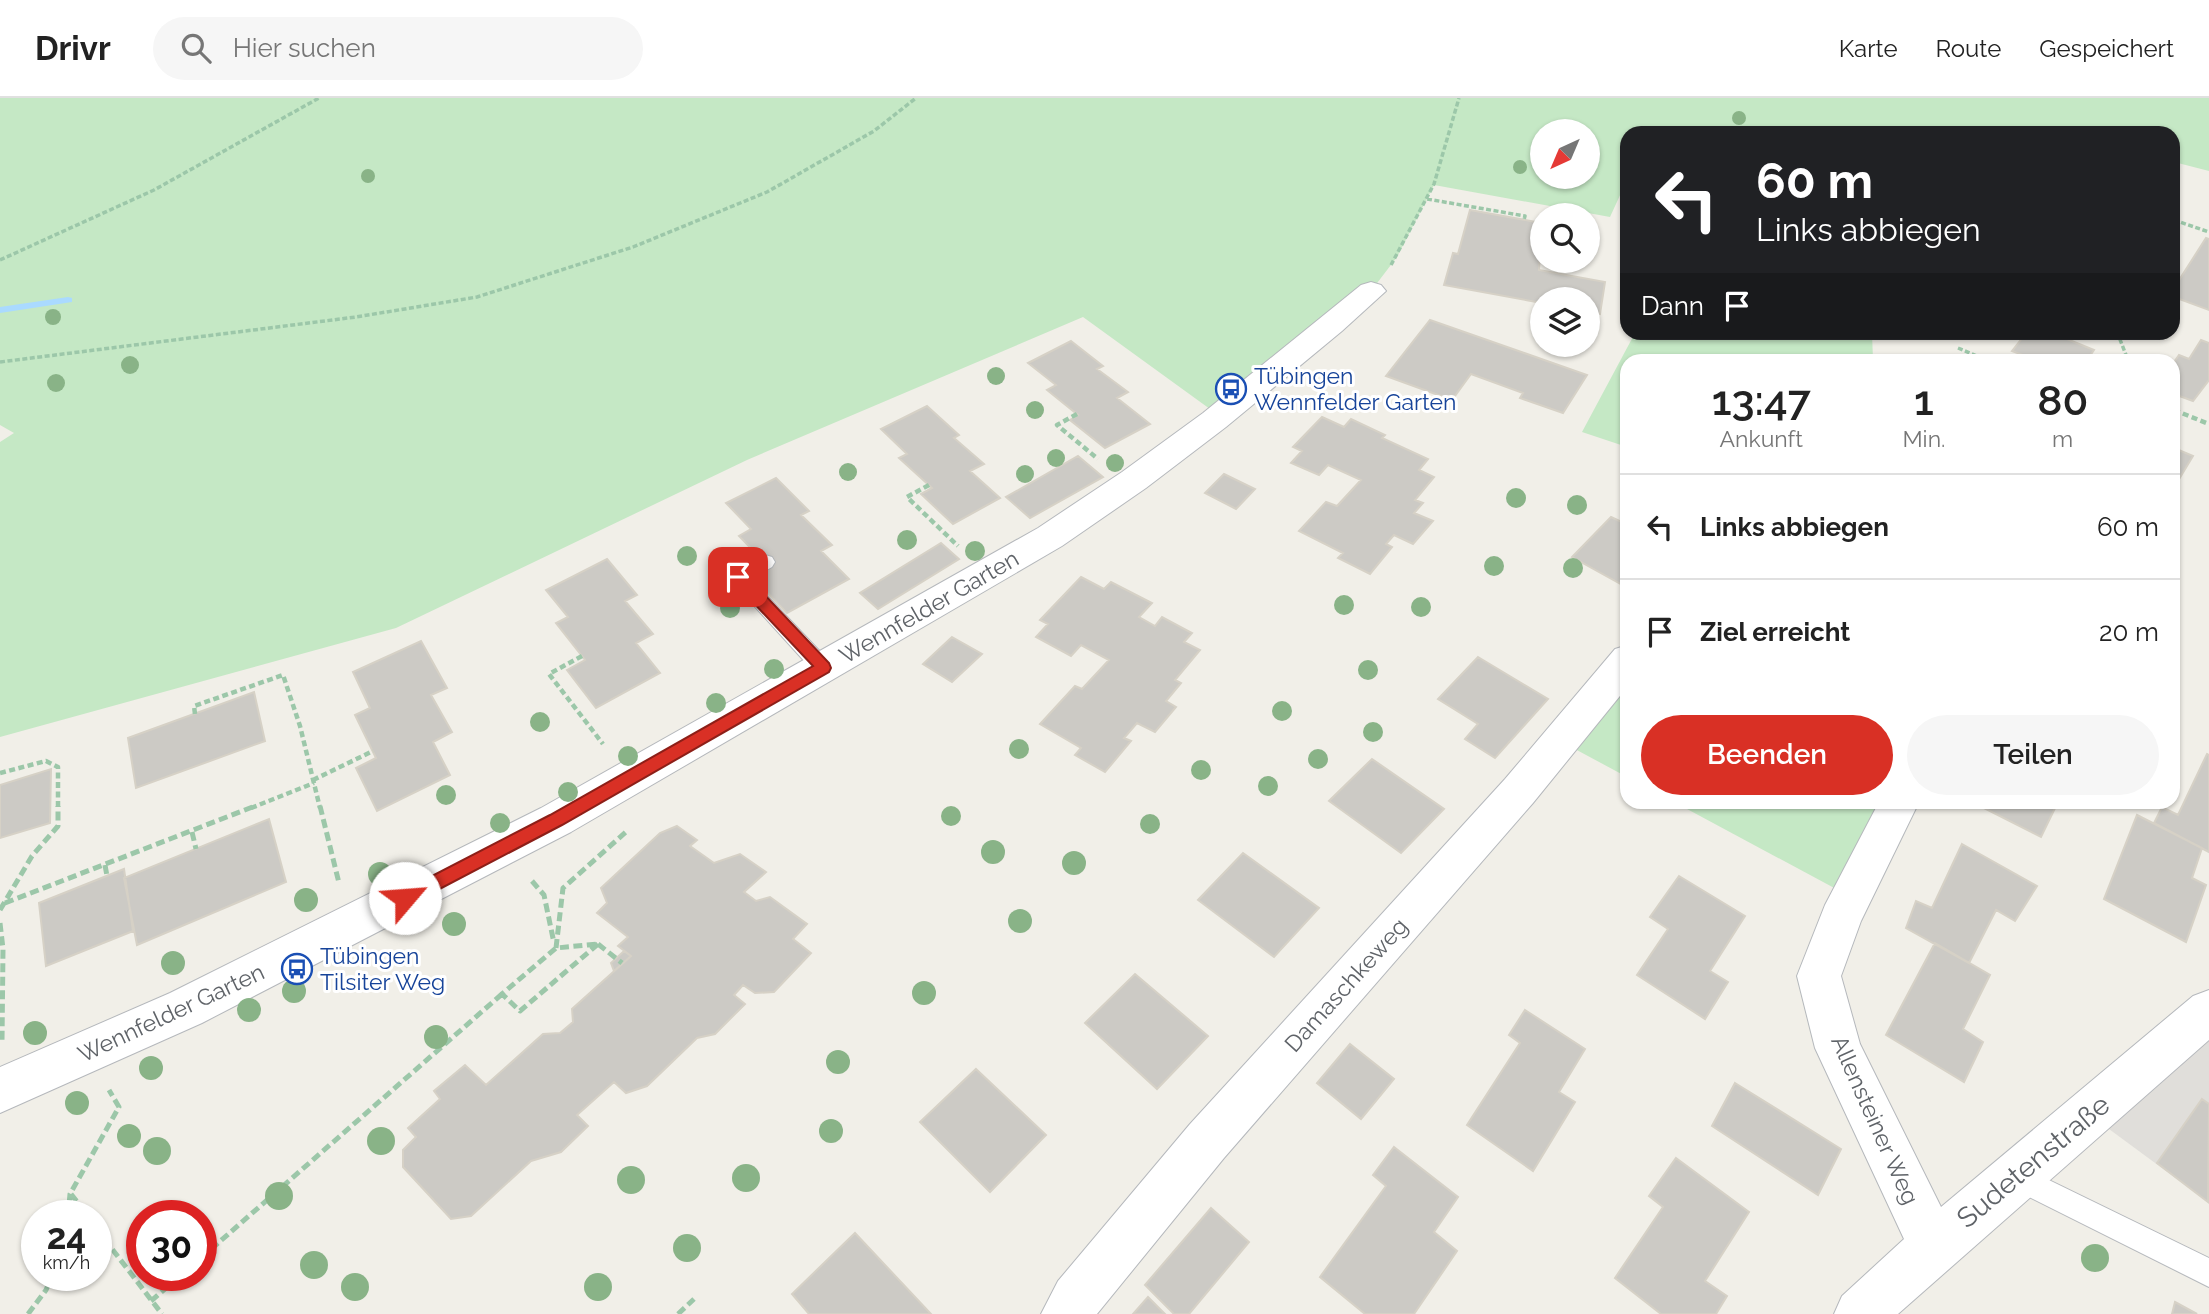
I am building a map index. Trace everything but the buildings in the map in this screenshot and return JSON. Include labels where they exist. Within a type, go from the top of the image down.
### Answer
[{"type":"street","name":"Wennfelder Garten","points":[[1,1090],[162,1020],[556,820],[1050,537],[1113,497],[1221,417],[1371,292]]},
{"type":"street","name":"Damaschkeweg","points":[[1067,1314],[1076,1299],[1207,1141],[1519,791],[1620,669]]},
{"type":"street","name":"Allensteiner Weg","points":[[1895,809],[1840,919],[1819,976],[1838,1048],[1933,1245]]},
{"type":"street","name":"Sudetenstraße","points":[[1860,1314],[1933,1245],[2209,1011]]},
{"type":"lane","points":[[765,562],[738,577],[823,668]]},
{"type":"lane","points":[[2016,1177],[2209,1273]]},
{"type":"path","points":[[0,260],[154,190],[319,98]]},
{"type":"path","points":[[0,362],[356,317],[477,297],[633,247],[767,192],[874,131],[916,98]]},
{"type":"path","points":[[1371,292],[1397,257],[1434,184],[1459,98]]},
{"type":"path","points":[[1427,199],[1525,216],[1524,220]]},
{"type":"path","points":[[2180,222],[2209,232]]},
{"type":"path","points":[[1958,348],[1972,354]]},
{"type":"path","points":[[2180,413],[2209,425]]},
{"type":"path","points":[[1077,414],[1057,425],[1094,455]]},
{"type":"path","points":[[929,485],[907,497],[949,538]]},
{"type":"path","points":[[582,656],[550,674],[630,778]]},
{"type":"path","points":[[195,714],[194,706],[283,675],[300,726],[350,926]]},
{"type":"path","points":[[5,903],[192,832],[313,781],[373,751]]},
{"type":"path","points":[[0,773],[46,761],[58,768],[58,826],[32,856],[0,910]]},
{"type":"path","points":[[556,948],[563,888],[636,823]]},
{"type":"path","points":[[192,832],[196,849]]},
{"type":"path","points":[[105,865],[107,876]]},
{"type":"path","points":[[544,895],[556,948]]},
{"type":"path","points":[[0,923],[3,949],[1,1090]]},
{"type":"path","points":[[502,994],[520,1011],[598,943]]},
{"type":"path","points":[[217,1244],[556,948],[598,943],[622,963]]},
{"type":"path","points":[[69,1200],[70,1194],[119,1107],[89,1052]]},
{"type":"path","points":[[70,1194],[75,1200]]},
{"type":"path","points":[[112,1249],[162,1314]]},
{"type":"path","points":[[28,1314],[45,1291]]},
{"type":"path","points":[[151,1301],[163,1291]]},
{"type":"path","points":[[678,1314],[694,1299]]},
{"type":"shaded area","points":[[2209,1011],[2209,1200],[2208,1202],[2090,1115]]},
{"type":"green space","points":[[0,98],[2209,98],[2209,171],[2180,164],[2180,126],[1620,126],[1620,195],[1610,217],[1600,215],[1600,203],[1533,203],[1434,185],[1397,257],[1371,291],[1221,417],[1083,317],[747,460],[396,628],[0,737],[0,442],[14,433],[0,425]]},
{"type":"green space","points":[[1631,340],[1872,340],[1873,354],[1624,354]]},
{"type":"green space","points":[[1620,361],[1620,445],[1582,432]]},
{"type":"green space","points":[[1620,668],[1620,773],[1560,741]]},
{"type":"green space","points":[[1687,809],[1895,809],[1851,897]]},
{"type":"waterway","points":[[0,310],[68,300]]},
{"type":"place","name":"Tübingen Wennfelder Garten","points":[[1231,389]]},
{"type":"place","name":"Tübingen Tilsiter Weg","points":[[297,969]]},
{"type":"route","points":[[405,898],[556,820],[823,668],[738,577]]}]
